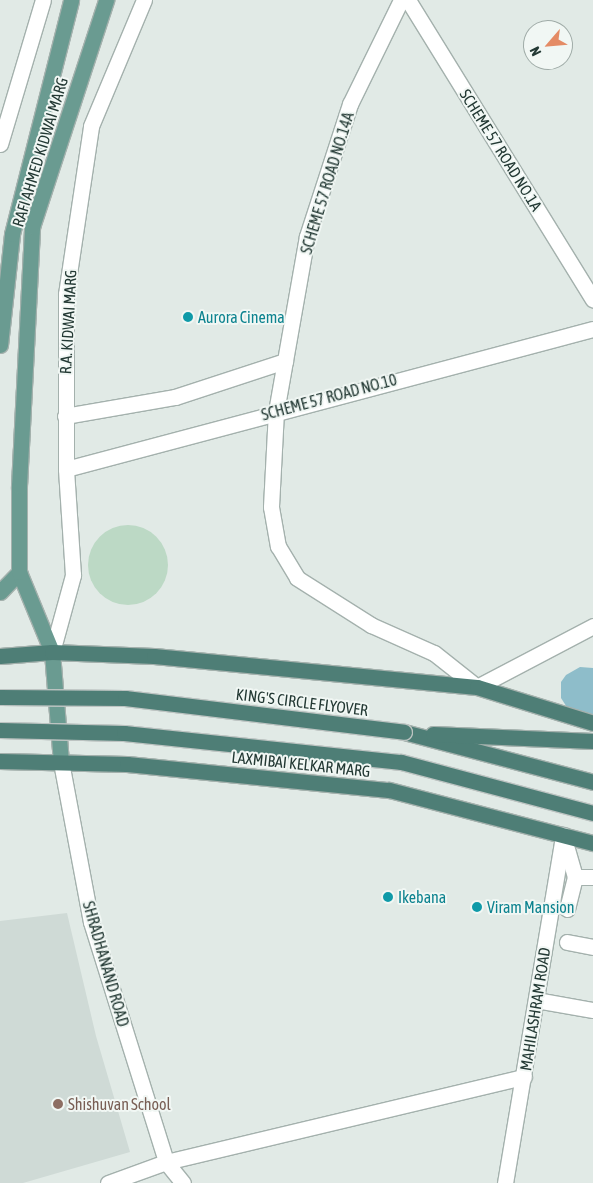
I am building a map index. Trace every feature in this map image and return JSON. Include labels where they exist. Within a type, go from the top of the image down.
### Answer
[{"type":"highway","points":[[0,656],[52,652],[154,656],[477,686],[593,723]]},
{"type":"highway","name":"KING'S CIRCLE FLYOVER","points":[[0,697],[125,698],[404,732],[593,782]]},
{"type":"highway","points":[[0,730],[124,733],[401,762],[593,814]]},
{"type":"highway","points":[[404,732],[593,741]]},
{"type":"highway","name":"LAXMIBAI KELKAR MARG","points":[[0,762],[127,764],[388,790],[593,843]]},
{"type":"main road","points":[[0,346],[12,234],[71,0]]},
{"type":"main road","name":"RAFI AHMED KIDWAI MARG","points":[[61,762],[52,652],[19,572],[19,486],[32,227],[106,0]]},
{"type":"main road","points":[[0,592],[19,572]]},
{"type":"street","points":[[0,144],[43,0]]},
{"type":"street","name":"R.A. KIDWAI MARG","points":[[52,652],[73,575],[66,469],[66,294],[91,126],[144,0]]},
{"type":"street","name":"SCHEME 57 ROAD NO.14A","points":[[401,0],[350,104],[310,227],[276,411],[271,507],[278,546],[298,578],[372,625],[434,653],[477,686]]},
{"type":"street","name":"SCHEME 57 ROAD NO.1A","points":[[408,0],[593,300]]},
{"type":"street","name":"SCHEME 57 ROAD NO.10","points":[[66,469],[276,411],[593,329]]},
{"type":"street","points":[[65,416],[174,397],[285,360]]},
{"type":"street","points":[[477,686],[593,626]]},
{"type":"street","name":"SHRADHANAND ROAD","points":[[61,762],[91,922],[166,1162],[183,1183]]},
{"type":"street","points":[[563,835],[575,877],[567,909]]},
{"type":"street","name":"MAHILASHRAM ROAD","points":[[505,1183],[539,1001],[544,950],[563,835]]},
{"type":"street","points":[[575,877],[593,877]]},
{"type":"street","points":[[567,942],[593,947]]},
{"type":"street","points":[[539,1001],[593,1010]]},
{"type":"street","points":[[108,1183],[166,1162],[524,1077]]},
{"type":"shaded area","points":[[67,913],[96,1036],[130,1152],[23,1183],[0,1183],[0,921]]},
{"type":"green space","points":[[128,525],[143,528],[156,537],[165,550],[168,565],[165,580],[156,593],[143,602],[128,605],[113,602],[100,593],[91,580],[88,565],[91,550],[100,537],[113,528]]},
{"type":"water","points":[[580,667],[593,668],[593,715],[570,712],[561,698],[561,682],[566,675]]},
{"type":"place","name":"Aurora Cinema","points":[[188,317]]},
{"type":"place","name":"Ikebana","points":[[388,897]]},
{"type":"place","name":"Viram Mansion","points":[[477,907]]},
{"type":"place","name":"Shishuvan School","points":[[58,1104]]}]
